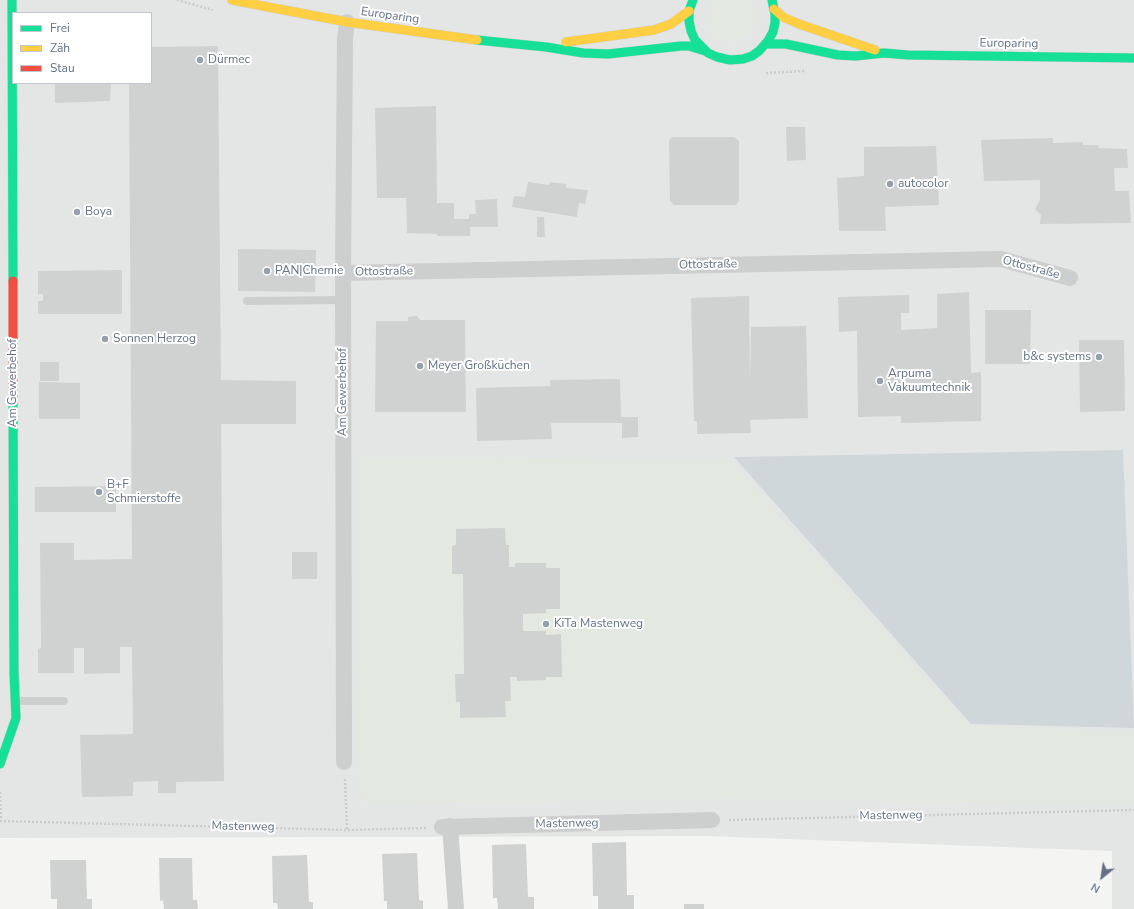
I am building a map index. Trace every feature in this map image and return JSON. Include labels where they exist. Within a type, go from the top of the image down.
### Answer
[{"type":"street","name":"Am Gewerbehof","points":[[0,764],[16,718],[15,701],[10,673],[12,0]]},
{"type":"street","name":"Europaring","points":[[232,0],[347,22],[472,40],[546,46],[583,53],[608,54],[681,46],[705,50]]},
{"type":"street","name":"Europaring","points":[[692,0],[689,11],[689,21],[695,40],[712,56],[730,60],[739,60],[756,53],[766,44],[774,28],[775,18],[773,5]]},
{"type":"street","name":"Europaring","points":[[773,5],[783,17],[799,24],[884,53]]},
{"type":"street","name":"Europaring","points":[[546,46],[654,30],[670,24],[689,11]]},
{"type":"street","name":"Am Gewerbehof","points":[[344,762],[343,273],[345,39],[347,22]]},
{"type":"street","name":"Europaring","points":[[766,44],[778,43],[796,45],[838,55],[856,56],[884,53],[908,55],[1134,58]]},
{"type":"street","name":"Ottostraße","points":[[343,273],[1001,259],[1070,278]]},
{"type":"street","name":"Mastenweg","points":[[446,827],[712,820]]},
{"type":"street","points":[[446,827],[456,909]]},
{"type":"lane","points":[[247,301],[343,300]]},
{"type":"lane","points":[[15,701],[64,701]]},
{"type":"path","points":[[344,762],[347,830]]},
{"type":"path","points":[[0,792],[1,821]]},
{"type":"path","name":"Mastenweg","points":[[712,820],[1134,810]]},
{"type":"path","name":"Mastenweg","points":[[1,821],[347,830],[446,827]]},
{"type":"shaded area","points":[[0,0],[1134,0],[1134,909],[1112,909],[1112,851],[706,836],[0,838]]},
{"type":"shaded area","points":[[715,0],[748,0],[755,13],[755,21],[752,29],[747,35],[739,40],[723,40],[710,29],[708,12]]},
{"type":"shaded area","points":[[1123,450],[1134,728],[971,724],[734,457]]},
{"type":"shaded area","points":[[357,457],[726,459],[969,726],[1134,732],[1134,804],[734,799],[364,803],[356,754]]},
{"type":"building","points":[[218,46],[221,380],[296,381],[296,424],[221,424],[224,781],[176,782],[176,793],[158,793],[158,781],[133,782],[133,796],[82,797],[80,735],[133,734],[132,647],[120,647],[120,673],[84,674],[84,648],[74,648],[74,673],[38,673],[38,649],[41,648],[40,543],[74,543],[74,560],[132,559],[129,84],[152,84],[152,47]]},
{"type":"building","points":[[55,84],[111,84],[110,101],[55,103]]},
{"type":"building","points":[[436,106],[437,203],[454,203],[454,219],[469,219],[469,214],[476,214],[475,200],[497,199],[498,227],[470,227],[470,236],[437,236],[437,234],[407,233],[406,198],[377,198],[375,108]]},
{"type":"building","points":[[786,127],[805,127],[806,160],[787,161]]},
{"type":"building","points":[[672,137],[734,137],[739,141],[739,201],[736,205],[674,205],[670,201],[669,141]]},
{"type":"building","points":[[1053,138],[1053,143],[1083,142],[1083,145],[1099,145],[1098,148],[1127,149],[1128,168],[1114,168],[1115,191],[1129,191],[1131,223],[1040,224],[1041,215],[1035,209],[1040,200],[1040,180],[984,181],[981,140]]},
{"type":"building","points":[[936,146],[939,205],[885,207],[886,231],[839,231],[837,178],[864,176],[864,147]]},
{"type":"building","points":[[528,182],[549,185],[550,182],[566,184],[566,188],[588,190],[585,204],[579,203],[577,217],[512,207],[514,196],[525,197]]},
{"type":"building","points":[[537,217],[544,217],[545,237],[537,237]]},
{"type":"building","points":[[238,249],[316,250],[315,292],[238,291]]},
{"type":"building","points":[[122,270],[122,314],[38,314],[38,301],[43,301],[43,294],[38,294],[38,271]]},
{"type":"building","points":[[969,292],[971,373],[981,372],[981,421],[901,423],[901,416],[858,417],[857,331],[839,332],[838,297],[909,295],[909,313],[901,313],[901,330],[937,328],[937,294]]},
{"type":"building","points":[[749,296],[750,383],[751,327],[806,326],[808,418],[750,420],[751,433],[697,434],[697,421],[694,421],[691,298]]},
{"type":"building","points":[[985,310],[1031,310],[1030,364],[985,364]]},
{"type":"building","name":"Meyer Großküchen","points":[[417,316],[420,320],[465,320],[466,412],[375,412],[376,321],[408,321],[408,317]]},
{"type":"building","points":[[1079,340],[1124,340],[1125,411],[1080,412]]},
{"type":"building","points":[[40,362],[59,362],[59,381],[40,381]]},
{"type":"building","points":[[620,379],[621,417],[638,417],[638,437],[622,438],[622,423],[551,423],[552,439],[477,441],[476,388],[550,386],[550,380]]},
{"type":"building","points":[[39,382],[80,383],[80,419],[39,419]]},
{"type":"building","points":[[116,486],[116,512],[35,512],[35,487]]},
{"type":"building","points":[[505,528],[506,545],[509,545],[509,567],[515,567],[515,563],[546,563],[546,568],[560,568],[560,609],[546,609],[546,613],[523,614],[523,631],[546,631],[546,635],[561,634],[562,677],[546,677],[546,680],[517,681],[517,677],[510,677],[511,701],[505,701],[506,717],[460,718],[460,702],[456,702],[455,674],[464,674],[463,574],[452,574],[452,546],[456,545],[456,529]]},
{"type":"building","points":[[292,552],[317,552],[317,579],[292,579]]},
{"type":"building","points":[[626,842],[627,895],[634,895],[634,909],[598,909],[598,896],[593,896],[592,843]]},
{"type":"building","points":[[526,844],[528,897],[534,897],[534,909],[498,909],[497,898],[493,898],[492,845]]},
{"type":"building","points":[[417,853],[419,900],[423,901],[423,909],[387,909],[387,901],[384,901],[382,854]]},
{"type":"building","points":[[307,855],[309,902],[313,902],[313,909],[278,909],[277,903],[273,903],[272,856]]},
{"type":"building","points":[[159,858],[192,858],[193,900],[197,900],[198,909],[164,909],[163,900],[160,901]]},
{"type":"building","points":[[50,860],[86,860],[87,899],[92,899],[92,909],[57,909],[57,899],[51,899]]},
{"type":"building","points":[[684,904],[704,904],[704,909],[684,909]]},
{"type":"traffic: fast","points":[[12,0],[12,12]]},
{"type":"traffic: fast","points":[[693,0],[689,11],[689,21],[695,40],[708,53],[730,60],[743,59],[752,56],[768,41],[773,32],[775,23],[772,0]]},
{"type":"traffic: fast","points":[[477,40],[546,47],[583,53],[608,54],[681,46],[689,46],[705,51]]},
{"type":"traffic: fast","points":[[766,44],[786,44],[838,55],[856,56],[884,53],[908,55],[1134,58]]},
{"type":"traffic: fast","points":[[12,84],[13,281]]},
{"type":"traffic: fast","points":[[0,764],[16,718],[14,673],[13,395]]},
{"type":"traffic: slow","points":[[232,0],[347,22],[477,40]]},
{"type":"traffic: slow","points":[[774,9],[783,17],[799,24],[875,50]]},
{"type":"traffic: slow","points":[[566,42],[654,30],[671,24],[689,11]]},
{"type":"traffic: jam","points":[[13,281],[13,395]]},
{"type":"place","name":"Dürmec","points":[[200,60]]},
{"type":"place","name":"autocolor","points":[[890,184]]},
{"type":"place","name":"Boya","points":[[77,212]]},
{"type":"place","name":"PAN|Chemie","points":[[267,271]]},
{"type":"place","name":"Sonnen Herzog","points":[[105,339]]},
{"type":"place","name":"b&c systems","points":[[1099,357]]},
{"type":"place","name":"Meyer Großküchen","points":[[420,366]]},
{"type":"place","name":"Arpuma Vakuumtechnik","points":[[880,381]]},
{"type":"place","name":"B+F Schmierstoffe","points":[[99,492]]},
{"type":"place","name":"KiTa Mastenweg","points":[[546,624]]}]
